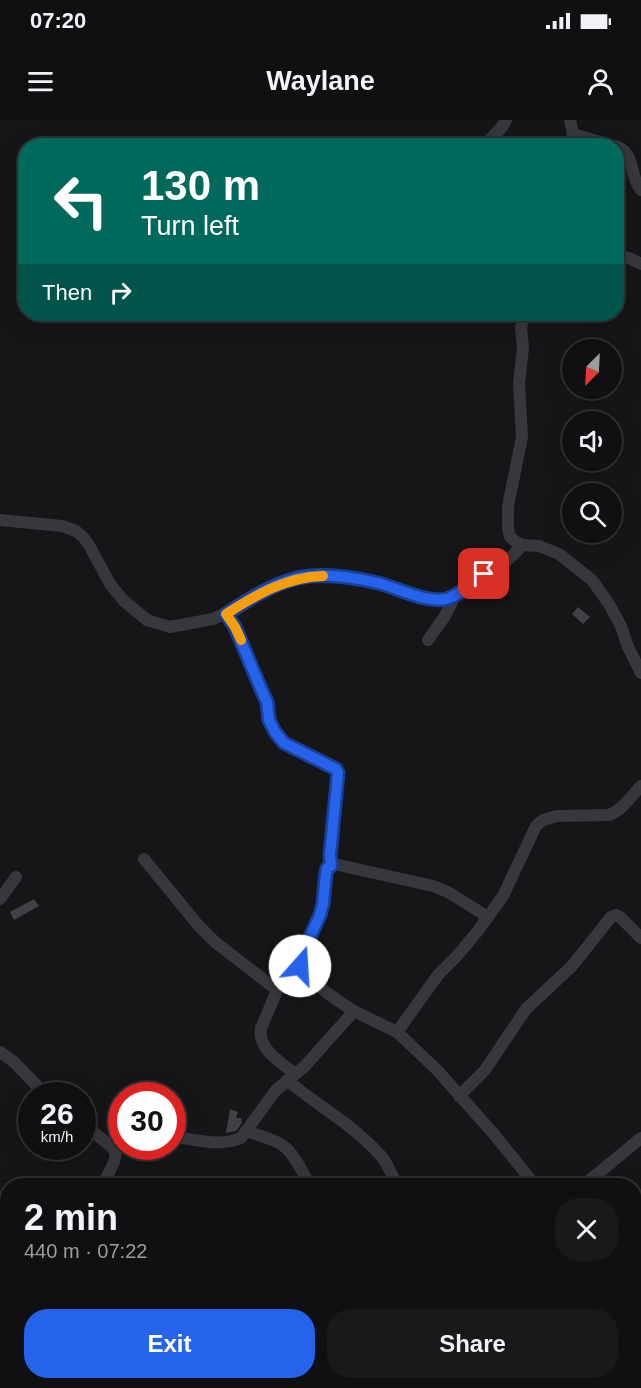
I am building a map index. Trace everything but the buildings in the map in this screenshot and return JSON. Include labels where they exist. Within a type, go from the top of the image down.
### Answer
[{"type":"street","points":[[492,138],[506,120]]},
{"type":"street","points":[[570,120],[572,138]]},
{"type":"street","points":[[624,150],[631,160],[636,181],[641,190]]},
{"type":"street","points":[[624,257],[641,264]]},
{"type":"street","points":[[523,321],[519,384],[522,437],[508,506],[510,537],[523,545],[539,546],[559,554],[592,580],[621,626],[641,674]]},
{"type":"street","points":[[0,520],[62,526],[76,531],[89,545],[110,584],[124,601],[147,620],[170,627],[213,619],[279,584],[308,576],[332,575],[377,583],[435,600],[448,599],[510,558],[523,545]]},
{"type":"street","points":[[428,640],[445,616],[456,594]]},
{"type":"street","points":[[226,614],[235,627],[267,702],[269,720],[275,732],[284,743],[336,769],[338,773],[330,855],[331,866]]},
{"type":"street","points":[[397,1032],[438,975],[466,946],[488,917],[502,896],[536,826],[543,820],[558,816],[609,815],[620,810],[641,786]]},
{"type":"street","points":[[144,859],[198,925],[215,942],[277,990]]},
{"type":"street","points":[[488,917],[448,892],[433,886],[338,864],[327,868],[320,915],[300,959],[300,966],[302,971],[326,992],[354,1011],[397,1032],[437,1070],[530,1178]]},
{"type":"street","points":[[0,898],[16,877]]},
{"type":"street","points":[[459,1096],[485,1070],[526,1009],[572,966],[611,917],[616,915],[621,918],[641,938]]},
{"type":"street","points":[[302,971],[289,972],[277,990],[261,1028],[262,1043],[308,1097],[359,1134],[386,1162],[393,1178]]},
{"type":"street","points":[[186,1139],[223,1142],[241,1138],[276,1090],[304,1067],[354,1011]]},
{"type":"street","points":[[0,1052],[14,1062],[33,1082]]},
{"type":"street","points":[[247,1131],[286,1147],[306,1178]]},
{"type":"street","points":[[96,1134],[108,1144]]},
{"type":"street","points":[[592,1178],[641,1138]]},
{"type":"street","points":[[106,1178],[115,1160]]},
{"type":"slow traffic","points":[[241,640],[226,614],[246,600],[279,584],[308,576],[323,576]]},
{"type":"route","points":[[300,966],[300,959],[320,915],[325,894],[327,868],[331,866],[330,855],[338,773],[336,769],[284,743],[275,732],[269,720],[267,702],[235,627],[226,614],[246,600],[279,584],[308,576],[332,575],[377,583],[435,600],[448,599],[484,574]]}]
